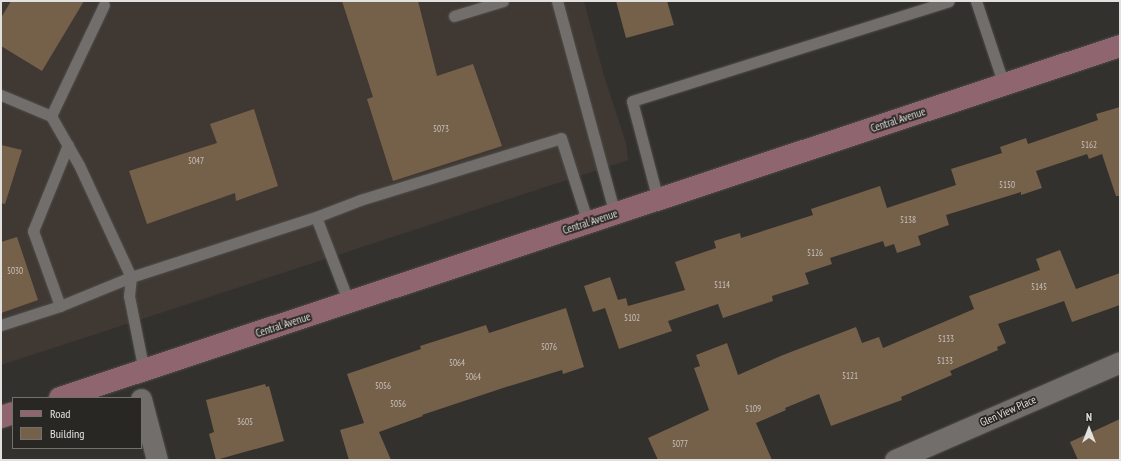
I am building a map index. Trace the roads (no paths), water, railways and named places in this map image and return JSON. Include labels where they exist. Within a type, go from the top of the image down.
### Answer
[{"type":"main road","name":"Central Avenue","points":[[63,397],[1120,46]]},
{"type":"main road","points":[[1,417],[12,413]]},
{"type":"street","name":"Glen View Place","points":[[896,460],[1120,362]]},
{"type":"street","points":[[139,373],[141,397]]},
{"type":"street","points":[[142,402],[157,460]]},
{"type":"lane","points":[[454,16],[503,1]]},
{"type":"lane","points":[[556,1],[615,214]]},
{"type":"lane","points":[[658,200],[632,100],[949,1]]},
{"type":"lane","points":[[976,1],[1004,85]]},
{"type":"lane","points":[[51,116],[104,2]]},
{"type":"lane","points":[[1,95],[51,116],[68,145],[131,277],[129,296],[139,373]]},
{"type":"lane","points":[[1,325],[60,306],[131,277],[316,217],[360,200],[561,138],[588,223]]},
{"type":"lane","points":[[60,306],[33,231],[68,145]]},
{"type":"lane","points":[[316,217],[349,303]]}]
